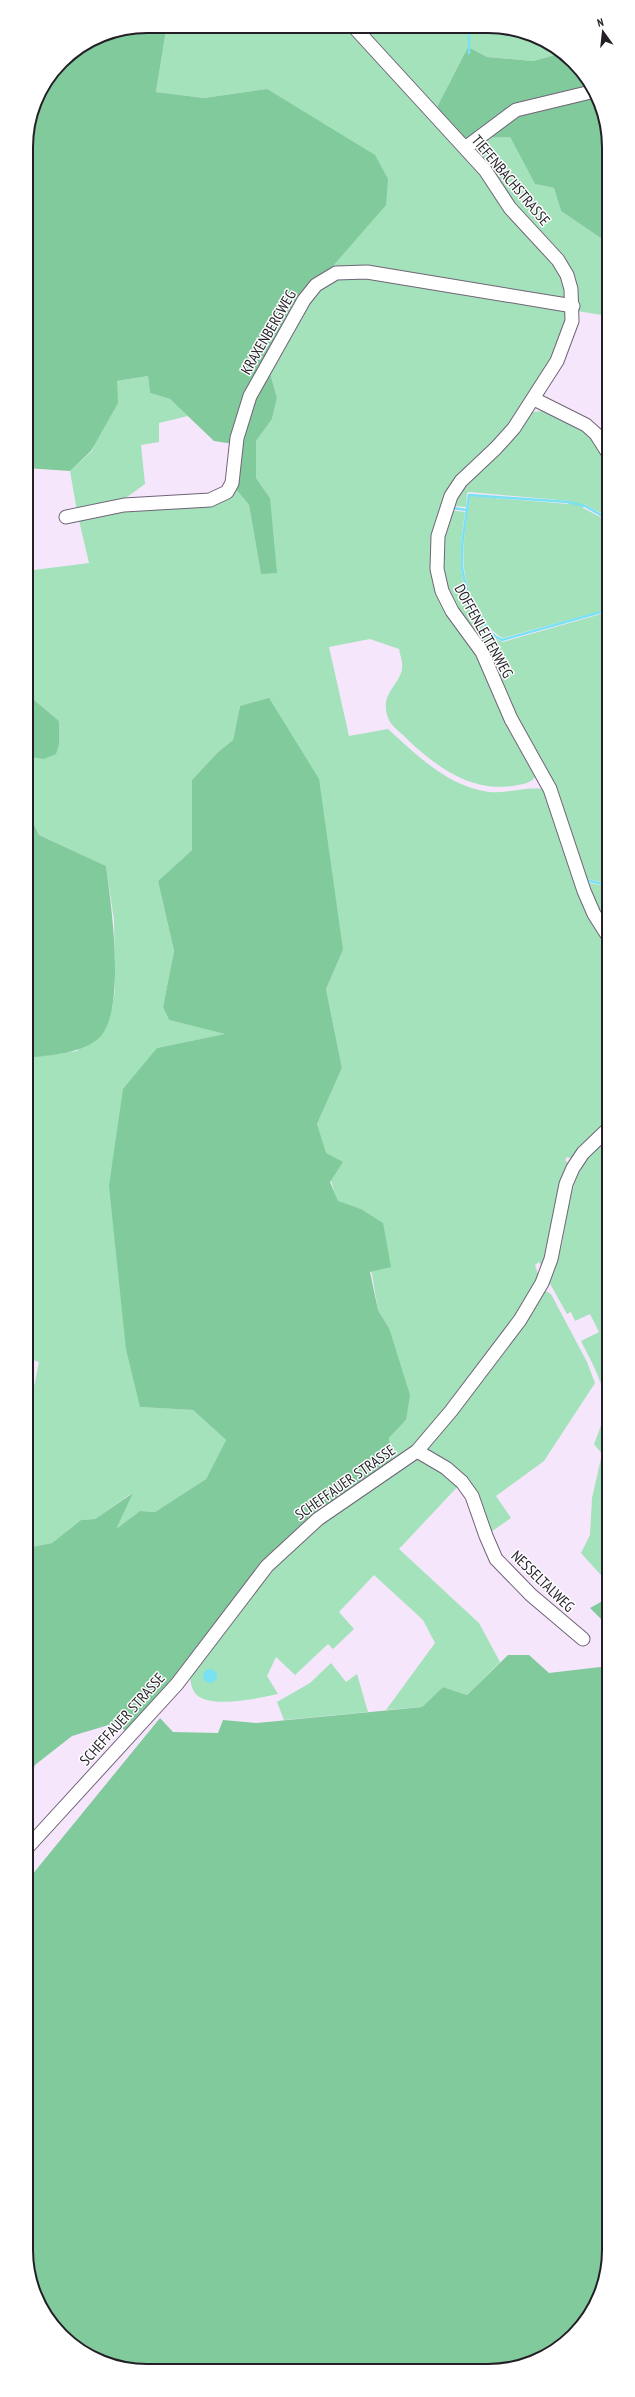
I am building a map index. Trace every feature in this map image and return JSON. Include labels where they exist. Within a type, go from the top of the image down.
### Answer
[{"type":"street","name":"TIEFENBACHSTRASSE","points":[[359,33],[485,170],[510,208],[558,260],[567,275],[573,306],[572,321],[557,361],[534,399]]},
{"type":"street","points":[[464,148],[516,110],[588,93]]},
{"type":"street","name":"KRAXENBERGWEG","points":[[66,517],[124,505],[210,500],[227,492],[232,483],[237,438],[250,396],[304,300],[316,286],[336,273],[367,272],[573,306]]},
{"type":"street","points":[[534,399],[586,425],[596,434],[602,444]]},
{"type":"street","name":"DOFFENLEITENWEG","points":[[534,399],[514,428],[496,448],[461,480],[451,496],[438,536],[437,569],[442,591],[452,611],[482,652],[511,719],[550,789],[584,891],[594,914],[602,927]]},
{"type":"street","name":"SCHEFFAUER STRASSE","points":[[33,1841],[177,1684],[249,1587],[271,1561],[318,1519],[416,1451],[451,1412],[506,1339],[542,1283],[551,1259],[566,1184],[573,1168],[583,1153],[602,1135]]},
{"type":"street","name":"NESSELTALWEG","points":[[416,1451],[446,1468],[462,1482],[472,1496],[496,1559],[531,1596],[583,1639]]},
{"type":"green space","points":[[139,33],[166,33],[156,92],[204,98],[267,89],[375,155],[388,179],[386,205],[332,267],[270,373],[277,398],[272,419],[256,441],[256,478],[270,498],[277,573],[261,574],[249,505],[235,488],[240,445],[214,441],[170,399],[150,393],[148,376],[117,381],[118,403],[91,451],[70,471],[33,468],[33,139],[37,117],[48,90],[66,66],[90,48],[125,35]]},
{"type":"green space","points":[[166,33],[353,33],[455,144],[559,267],[569,300],[428,279],[328,274],[332,267],[267,89],[204,98],[156,92]]},
{"type":"green space","points":[[364,33],[496,33],[518,37],[532,42],[545,48],[555,55],[533,61],[487,57],[468,47],[435,111]]},
{"type":"green space","points":[[468,47],[487,57],[533,61],[555,55],[569,66],[590,96],[596,110],[601,132],[602,239],[561,211],[554,188],[535,184],[510,137],[460,139],[435,111]]},
{"type":"green space","points":[[510,137],[535,184],[554,188],[561,211],[602,239],[602,315],[577,311],[577,297],[473,148],[482,138]]},
{"type":"green space","points":[[346,274],[561,306],[568,312],[562,340],[525,409],[456,481],[435,573],[476,648],[536,775],[535,777],[521,785],[502,787],[487,786],[458,777],[432,761],[395,728],[389,720],[386,711],[388,696],[401,673],[402,661],[399,649],[370,639],[329,647],[349,736],[388,729],[422,759],[446,777],[474,789],[489,792],[533,788],[547,790],[602,926],[602,1129],[573,1159],[567,1157],[565,1160],[569,1164],[543,1269],[539,1262],[535,1265],[539,1277],[525,1304],[414,1448],[393,1465],[389,1438],[406,1420],[389,1328],[378,1310],[361,1209],[338,1202],[317,1124],[342,1068],[326,989],[343,950],[280,720],[269,699],[240,706],[233,740],[217,753],[192,780],[192,850],[158,881],[174,951],[163,1007],[169,1020],[226,1034],[157,1048],[140,1407],[193,1410],[226,1440],[206,1479],[155,1512],[140,1511],[115,1530],[132,1493],[95,1519],[81,1520],[52,1543],[33,1547],[33,1392],[39,1362],[33,1360],[33,1057],[77,1051],[112,1009],[115,990],[114,920],[106,866],[39,835],[33,822],[33,756],[59,744],[59,721],[33,699],[33,570],[89,563],[78,516],[170,507],[235,488],[249,505],[261,574],[270,498],[256,478],[256,441],[272,419],[277,398],[270,373],[322,284]]},
{"type":"green space","points":[[148,376],[150,393],[170,399],[188,416],[159,423],[159,442],[141,445],[145,484],[119,503],[77,511],[70,471],[92,451],[117,381]]},
{"type":"green space","points":[[542,411],[584,428],[602,451],[602,514],[584,504],[583,508],[602,518],[602,611],[503,638],[493,631],[482,617],[472,599],[467,585],[463,556],[470,496],[568,504],[570,501],[469,492],[467,493],[466,507],[450,506],[455,495],[526,416],[533,412]]},
{"type":"green space","points":[[449,510],[465,512],[461,541],[461,566],[465,589],[477,616],[485,628],[495,638],[503,642],[602,614],[602,882],[582,878],[557,796],[446,593],[439,549]]},
{"type":"green space","points":[[269,698],[319,779],[343,950],[326,989],[342,1068],[317,1124],[326,1153],[343,1162],[330,1182],[338,1201],[361,1209],[383,1223],[391,1267],[370,1272],[378,1310],[389,1328],[410,1395],[406,1420],[389,1438],[393,1465],[305,1523],[131,1735],[115,1723],[72,1736],[35,1765],[33,1771],[33,1547],[52,1543],[81,1520],[95,1519],[133,1493],[116,1529],[140,1511],[155,1512],[206,1479],[226,1440],[193,1410],[140,1407],[126,1349],[109,1186],[123,1089],[157,1048],[225,1034],[169,1020],[163,1007],[174,951],[158,881],[192,850],[192,780],[217,753],[233,740],[240,706]]},
{"type":"green space","points":[[33,699],[59,721],[59,744],[56,754],[44,759],[33,757]]},
{"type":"green space","points":[[33,822],[39,835],[106,866],[111,904],[115,954],[115,979],[109,1022],[101,1036],[94,1042],[76,1050],[33,1057]]},
{"type":"green space","points":[[583,882],[601,885],[602,882],[602,913],[598,915]]},
{"type":"green space","points":[[602,1145],[602,1387],[595,1368],[581,1341],[599,1332],[590,1314],[575,1321],[571,1312],[567,1314],[549,1282],[562,1244],[569,1200],[576,1179],[586,1160]]},
{"type":"green space","points":[[546,1291],[551,1294],[587,1362],[595,1383],[544,1461],[496,1496],[511,1518],[488,1534],[475,1494],[426,1452],[427,1447],[541,1292]]},
{"type":"green space","points":[[602,1419],[602,1454],[594,1444]]},
{"type":"green space","points":[[602,1454],[602,1576],[581,1553],[590,1535],[592,1498]]},
{"type":"green space","points":[[414,1459],[422,1459],[461,1483],[399,1549],[479,1623],[500,1662],[467,1695],[443,1687],[422,1707],[386,1710],[435,1643],[423,1620],[374,1575],[339,1612],[354,1629],[333,1649],[328,1644],[295,1675],[276,1657],[267,1676],[278,1694],[249,1700],[226,1702],[206,1700],[198,1696],[191,1685],[190,1673],[244,1599],[298,1540]]},
{"type":"green space","points":[[602,1601],[602,1620],[590,1608]]},
{"type":"green space","points":[[508,1655],[529,1655],[549,1673],[602,1667],[602,2258],[598,2280],[590,2301],[569,2331],[551,2345],[525,2358],[503,2363],[147,2364],[125,2362],[110,2358],[90,2349],[66,2331],[52,2313],[42,2294],[34,2265],[33,1874],[160,1718],[173,1732],[218,1733],[223,1720],[257,1723],[422,1707],[443,1687],[467,1695]]},
{"type":"green space","points":[[331,1663],[346,1682],[357,1674],[368,1712],[284,1720],[277,1702],[310,1683]]},
{"type":"water","points":[[207,1669],[213,1669],[217,1673],[217,1679],[213,1683],[207,1683],[203,1679],[203,1673]]},
{"type":"waterway","points":[[469,33],[469,53]]},
{"type":"waterway","points":[[452,508],[467,510],[469,495],[568,502],[585,506],[602,516]]},
{"type":"waterway","points":[[467,510],[462,553],[464,578],[467,590],[473,603],[485,624],[495,636],[502,640],[602,612]]},
{"type":"waterway","points":[[585,880],[602,884]]}]
